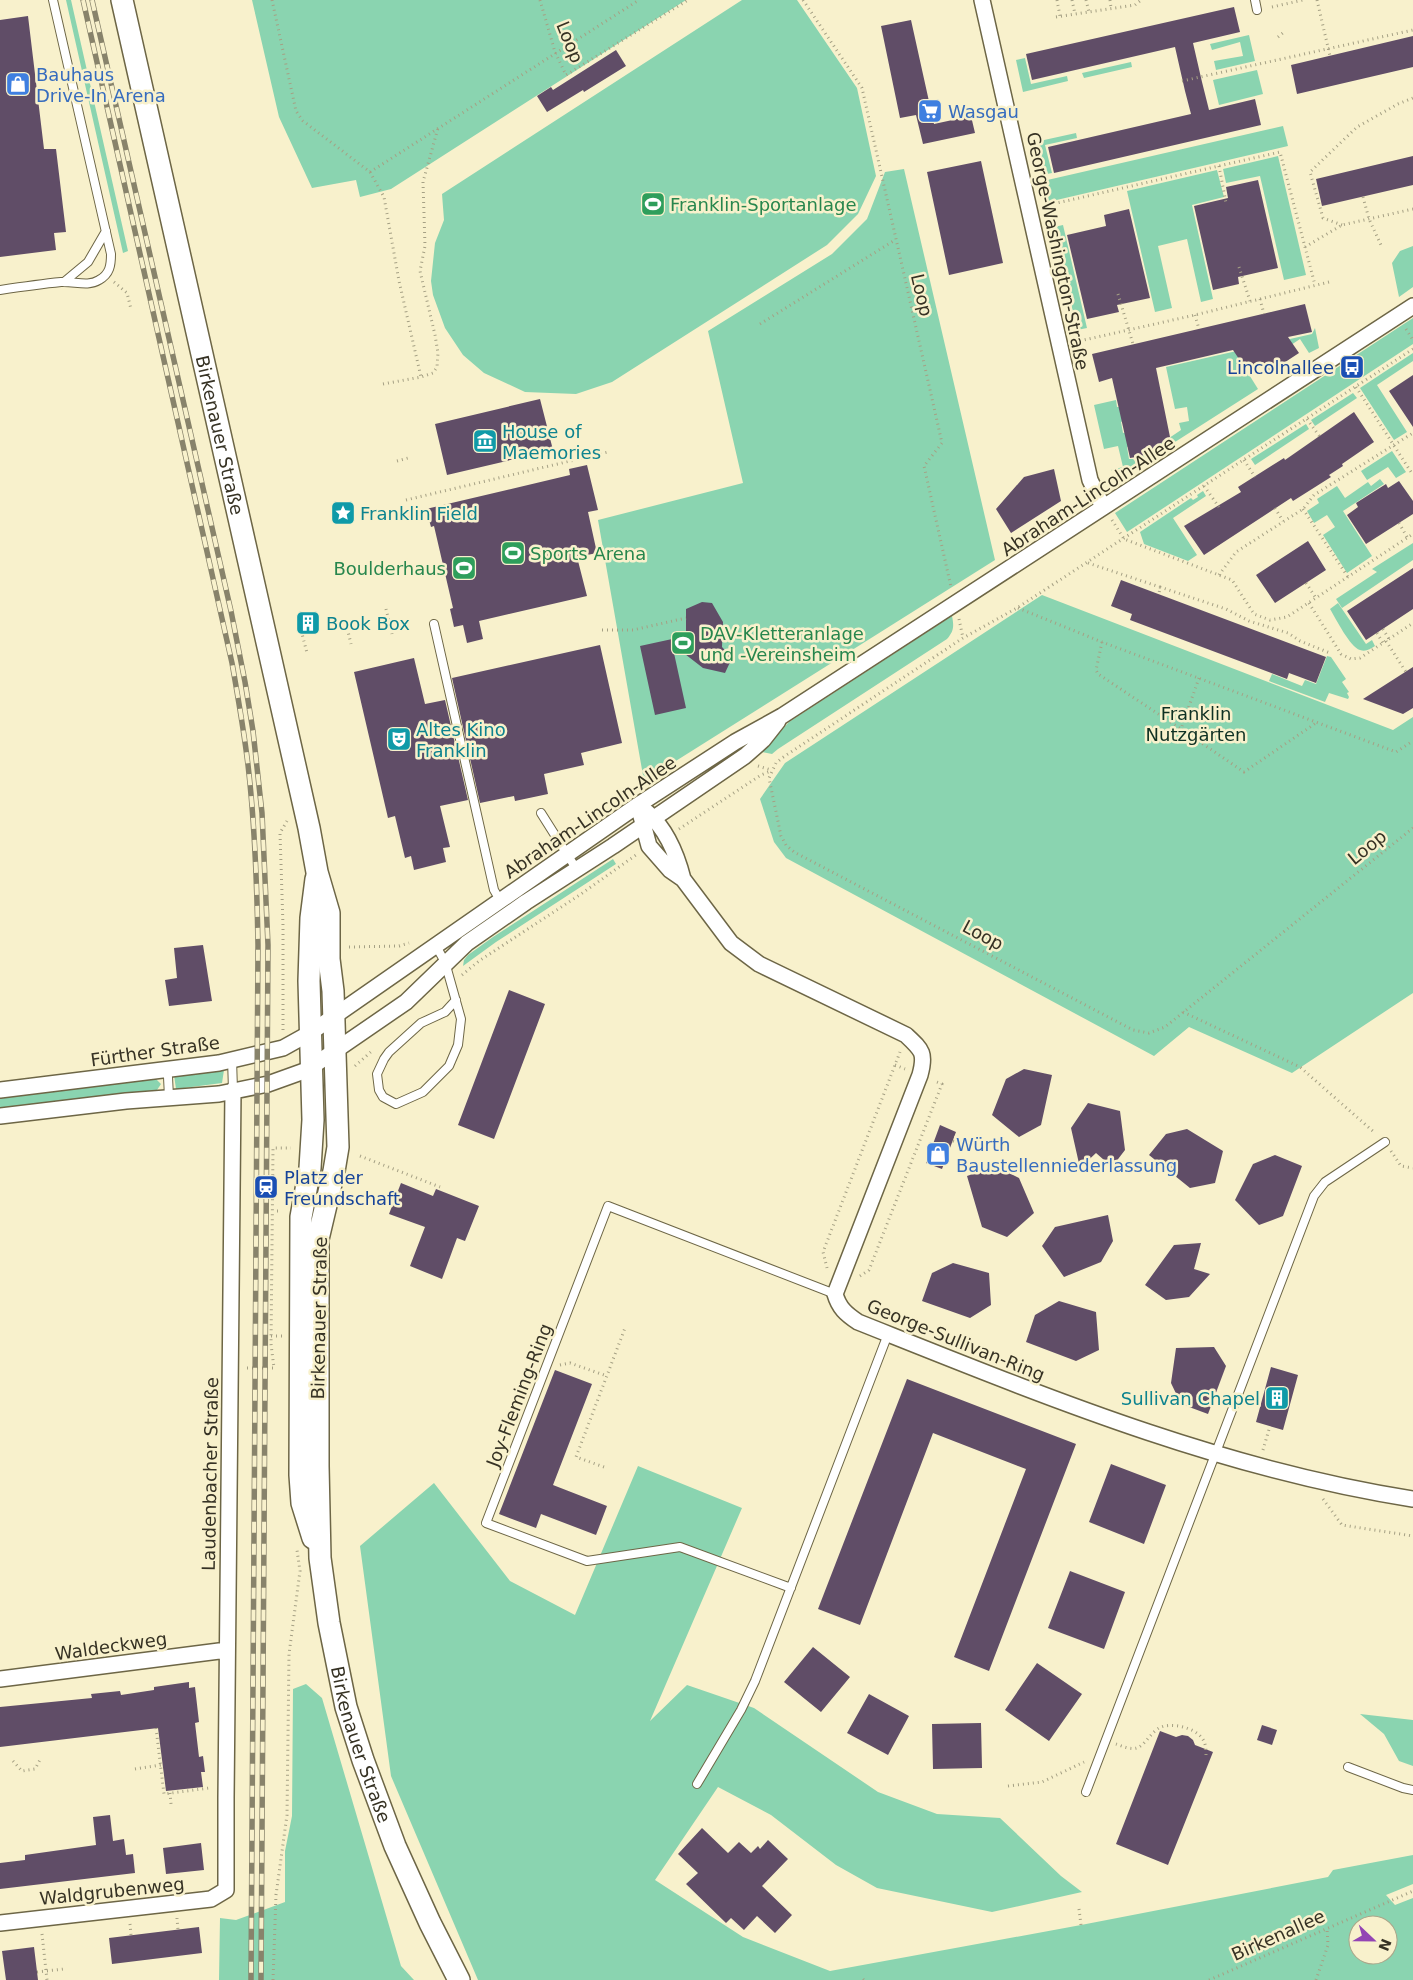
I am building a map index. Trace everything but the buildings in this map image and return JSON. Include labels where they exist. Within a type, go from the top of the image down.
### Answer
[{"type":"street","name":"Birkenauer Straße","points":[[122,0],[302,798],[317,872],[330,913],[329,959],[333,985],[338,1147],[318,1239],[320,1558],[328,1622],[346,1707],[378,1802],[430,1923],[459,1980]]},
{"type":"street","name":"George-Washington-Straße","points":[[982,0],[1090,480],[1103,507]]},
{"type":"street","name":"Abraham-Lincoln-Allee","points":[[334,1016],[638,805],[735,742],[782,716],[955,605],[1413,306]]},
{"type":"street","name":"Abraham-Lincoln-Allee","points":[[311,1068],[406,1002],[467,943],[745,756],[764,740],[782,716]]},
{"type":"street","points":[[638,805],[648,822],[665,834],[679,863],[683,879]]},
{"type":"street","points":[[648,822],[649,846],[670,870],[683,879],[732,943],[759,964],[906,1035],[921,1048],[924,1060],[920,1075],[835,1294]]},
{"type":"street","name":"Birkenauer Straße","points":[[317,872],[310,918],[310,1033],[313,1120],[310,1168],[300,1217],[300,1475],[302,1503],[320,1558]]},
{"type":"street","name":"Fürther Straße","points":[[0,1090],[218,1063],[283,1048],[310,1033],[334,1016]]},
{"type":"street","points":[[0,1116],[169,1097],[219,1094],[276,1081],[311,1068]]},
{"type":"street","name":"Laudenbacher Straße","points":[[226,1890],[233,1090]]},
{"type":"street","name":"George-Sullivan-Ring","points":[[835,1294],[838,1304],[845,1314],[858,1322],[1120,1424],[1258,1467],[1308,1479],[1413,1499]]},
{"type":"street","name":"Waldeckweg","points":[[0,1679],[227,1650]]},
{"type":"street","name":"Waldgrubenweg","points":[[0,1923],[211,1899],[226,1890]]},
{"type":"street","name":"Birkenauer Straße","points":[[430,1923],[434,1947],[444,1980]]},
{"type":"lane","points":[[0,290],[64,282],[86,284],[98,282],[106,276],[111,266],[106,231],[53,0]]},
{"type":"lane","points":[[1254,0],[1257,10]]},
{"type":"lane","points":[[64,282],[88,262],[106,231]]},
{"type":"lane","points":[[434,624],[494,890],[500,900]]},
{"type":"lane","points":[[541,813],[578,870]]},
{"type":"lane","points":[[436,946],[446,962],[456,1000],[461,1019],[458,1045],[449,1066],[424,1092],[396,1104],[383,1097],[379,1090],[377,1074],[389,1052],[420,1023],[445,1012],[456,1000]]},
{"type":"lane","name":"Laudenbacher Straße","points":[[232,1059],[233,1090]]},
{"type":"lane","points":[[165,1070],[168,1077],[169,1097]]},
{"type":"lane","points":[[1086,1792],[1314,1196],[1325,1182],[1385,1142]]},
{"type":"lane","name":"Joy-Fleming-Ring","points":[[790,1588],[680,1547],[587,1561],[486,1523],[608,1206],[835,1294]]},
{"type":"lane","points":[[697,1784],[741,1710],[755,1682],[888,1334]]},
{"type":"lane","points":[[1348,1767],[1413,1790]]},
{"type":"path","points":[[272,0],[296,111],[303,122],[370,172],[384,197],[399,281],[422,377]]},
{"type":"path","name":"Loop","points":[[540,0],[555,52],[566,75],[688,0]]},
{"type":"path","points":[[370,172],[639,0]]},
{"type":"path","name":"Loop","points":[[803,0],[862,88],[942,443],[924,466],[955,605]]},
{"type":"path","points":[[1057,0],[1058,17],[1111,8],[1141,0]]},
{"type":"path","points":[[1072,0],[1075,14]]},
{"type":"path","points":[[1086,0],[1088,12]]},
{"type":"path","points":[[1110,0],[1111,8]]},
{"type":"path","points":[[1272,7],[1303,0]]},
{"type":"path","points":[[1317,0],[1330,56]]},
{"type":"path","points":[[1182,81],[1413,30]]},
{"type":"path","points":[[1278,37],[1285,31]]},
{"type":"path","points":[[1342,225],[1323,218],[1310,172],[1357,127],[1398,104],[1413,98]]},
{"type":"path","points":[[383,384],[422,377],[433,372],[437,367],[438,353],[420,271],[425,246],[423,182],[438,128]]},
{"type":"path","points":[[1030,209],[1280,152],[1315,285]]},
{"type":"path","points":[[1219,166],[1226,203]]},
{"type":"path","points":[[1363,197],[1381,245]]},
{"type":"path","points":[[1305,247],[1342,225],[1413,209]]},
{"type":"path","points":[[760,324],[895,240]]},
{"type":"path","points":[[1239,267],[1250,301]]},
{"type":"path","points":[[1060,345],[1195,315],[1329,282]]},
{"type":"path","points":[[1118,294],[1133,344]]},
{"type":"path","points":[[1260,299],[1264,314]]},
{"type":"path","points":[[1195,315],[1199,329]]},
{"type":"path","points":[[665,834],[683,827],[771,770],[782,758],[963,638],[1017,608],[1413,349]]},
{"type":"path","points":[[1356,387],[1413,475]]},
{"type":"path","points":[[1307,419],[1320,437]]},
{"type":"path","points":[[1220,575],[1236,552],[1303,509],[1314,496],[1413,433]]},
{"type":"path","points":[[406,500],[608,452]]},
{"type":"path","points":[[397,461],[408,458]]},
{"type":"path","points":[[1244,460],[1254,476]]},
{"type":"path","points":[[1204,486],[1219,506]]},
{"type":"path","points":[[1103,507],[1124,538],[1232,580],[1254,614],[1270,620],[1287,618],[1413,534]]},
{"type":"path","points":[[1275,508],[1283,521]]},
{"type":"path","points":[[1303,509],[1348,577]]},
{"type":"path","points":[[1399,523],[1408,538]]},
{"type":"path","points":[[1087,562],[1226,609],[1249,621],[1288,633],[1300,641],[1330,653]]},
{"type":"path","points":[[422,573],[443,568]]},
{"type":"path","points":[[1306,583],[1316,598]]},
{"type":"path","points":[[1159,594],[1160,587]]},
{"type":"path","points":[[1308,603],[1341,654],[1351,659],[1360,658],[1413,623]]},
{"type":"path","points":[[1017,608],[1102,642],[1396,752],[1413,741]]},
{"type":"path","points":[[386,609],[392,634]]},
{"type":"path","points":[[602,630],[633,630],[686,618]]},
{"type":"path","points":[[345,619],[351,644]]},
{"type":"path","points":[[300,626],[307,653]]},
{"type":"path","points":[[1383,629],[1386,641]]},
{"type":"path","points":[[1377,633],[1386,641],[1406,672]]},
{"type":"path","points":[[1102,642],[1096,670],[1098,674],[1244,772],[1316,723]]},
{"type":"path","points":[[1181,729],[1199,678]]},
{"type":"path","name":"Loop","points":[[771,770],[770,786],[781,836],[786,845],[794,852],[1133,1030],[1149,1033],[1165,1027],[1413,828]]},
{"type":"path","points":[[282,962],[280,833],[302,798]]},
{"type":"path","points":[[479,961],[649,846]]},
{"type":"path","points":[[348,947],[398,946],[411,942]]},
{"type":"path","points":[[1183,1012],[1300,1067],[1385,1142],[1400,1166],[1413,1168]]},
{"type":"path","points":[[906,1035],[823,1252],[835,1294],[869,1270],[942,1084]]},
{"type":"path","points":[[953,1141],[965,1146]]},
{"type":"path","points":[[247,1368],[274,1368],[271,1344],[273,1148],[296,1148]]},
{"type":"path","points":[[360,1156],[440,1187]]},
{"type":"path","points":[[604,1467],[576,1457],[625,1328]]},
{"type":"path","points":[[546,1368],[570,1363],[606,1376]]},
{"type":"path","points":[[1258,1467],[1270,1426]]},
{"type":"path","points":[[1308,1479],[1342,1525],[1413,1536]]},
{"type":"path","points":[[273,1980],[276,1895],[286,1815],[289,1654],[300,1571],[296,1542]]},
{"type":"path","points":[[1106,1742],[1133,1749],[1138,1747],[1159,1728],[1171,1725],[1190,1729],[1202,1737],[1206,1747],[1206,1756]]},
{"type":"path","points":[[156,1728],[162,1765],[164,1794],[226,1786]]},
{"type":"path","points":[[1008,1786],[1042,1782],[1101,1754]]},
{"type":"path","points":[[13,1761],[22,1771],[35,1769],[41,1758]]},
{"type":"path","points":[[135,1769],[162,1765]]},
{"type":"path","points":[[170,1793],[171,1804]]},
{"type":"path","name":"Birkenallee","points":[[1209,1980],[1413,1891]]},
{"type":"path","points":[[1079,1909],[1081,1925]]},
{"type":"path","points":[[40,1918],[47,1980]]},
{"type":"path","points":[[1316,1980],[1328,1945],[1327,1929]]},
{"type":"path","points":[[37,1972],[64,1969]]},
{"type":"green space","points":[[66,0],[71,0],[128,251],[123,253]]},
{"type":"green space","points":[[252,0],[686,0],[391,189],[360,197],[356,180],[312,188],[279,117]]},
{"type":"green space","name":"Franklin-Sportanlage","points":[[742,0],[797,0],[857,88],[876,176],[858,214],[827,245],[612,382],[576,394],[525,392],[484,373],[463,355],[445,328],[433,295],[431,281],[435,243],[444,220],[442,194]]},
{"type":"green space","points":[[1249,35],[1255,61],[1216,70],[1214,61],[1243,56],[1240,42],[1212,50],[1210,44]]},
{"type":"green space","points":[[1025,58],[1031,84],[1067,76],[1068,81],[1023,92],[1016,60]]},
{"type":"green space","points":[[1131,62],[1132,67],[1084,78],[1082,73]]},
{"type":"green space","points":[[1257,70],[1263,94],[1219,105],[1213,80]]},
{"type":"green space","points":[[1283,126],[1288,146],[1048,202],[1043,181]]},
{"type":"green space","points":[[1076,133],[1077,138],[1045,145],[1052,173],[1042,175],[1035,142]]},
{"type":"green space","points":[[1278,156],[1306,275],[1284,280],[1260,176],[1226,183],[1223,169]]},
{"type":"green space","points":[[904,169],[995,560],[644,781],[598,520],[743,483],[708,331],[832,254],[867,219],[885,172]]},
{"type":"green space","points":[[1217,170],[1224,197],[1192,205],[1213,299],[1201,302],[1187,239],[1158,246],[1172,308],[1155,312],[1127,191]]},
{"type":"green space","points":[[1063,225],[1087,328],[1077,330],[1054,227]]},
{"type":"green space","points":[[1413,246],[1413,287],[1399,297],[1392,263],[1400,251]]},
{"type":"green space","points":[[1413,318],[1413,344],[1127,532],[1115,513]]},
{"type":"green space","points":[[1315,328],[1319,348],[1309,353],[1300,339],[1276,355],[1270,347],[1243,365],[1258,389],[1128,472],[1117,473],[1111,470],[1123,467],[1118,446],[1104,449],[1094,405],[1116,400],[1117,407],[1121,407],[1125,420],[1121,422],[1123,433],[1127,432],[1130,446],[1127,447],[1129,459],[1135,461],[1181,430],[1179,423],[1189,421],[1187,407],[1175,409],[1166,367],[1312,334]]},
{"type":"green space","points":[[1413,353],[1413,361],[1377,385],[1407,432],[1394,440],[1360,388]]},
{"type":"green space","points":[[1353,393],[1357,398],[1315,426],[1311,420]]},
{"type":"green space","points":[[1306,424],[1309,429],[1255,465],[1251,459]]},
{"type":"green space","points":[[1392,451],[1406,472],[1396,478],[1388,467],[1367,480],[1361,471]]},
{"type":"green space","points":[[1380,479],[1384,484],[1343,511],[1372,556],[1347,573],[1323,535],[1335,527],[1327,515],[1314,523],[1307,511],[1319,503],[1317,499],[1337,486],[1345,498],[1368,482],[1371,486]]},
{"type":"green space","points":[[1203,491],[1206,496],[1173,518],[1197,555],[1188,561],[1144,544],[1140,532],[1191,498],[1193,500],[1198,497],[1197,495]]},
{"type":"green space","points":[[1413,543],[1413,560],[1342,608],[1336,599],[1377,572],[1372,569]]},
{"type":"green space","name":"Franklin Nutzgärten","points":[[1042,595],[1393,730],[1413,717],[1413,993],[1292,1073],[1189,1027],[1154,1056],[786,858],[774,842],[760,799],[785,763]]},
{"type":"green space","points":[[1338,603],[1366,644],[1372,640],[1375,646],[1362,651],[1352,644],[1330,609]]},
{"type":"green space","points":[[952,616],[953,628],[947,639],[772,754],[762,752],[789,722]]},
{"type":"green space","points":[[1327,656],[1331,657],[1346,679],[1342,682],[1349,692],[1347,693],[1348,699],[1329,693],[1325,702],[1269,681],[1272,674],[1302,686],[1305,680],[1316,684]]},
{"type":"green space","points":[[613,859],[616,864],[496,942],[463,966],[464,960],[468,955],[493,937]]},
{"type":"green space","points":[[224,1070],[222,1083],[176,1089],[174,1075]]},
{"type":"green space","points":[[155,1078],[161,1084],[157,1090],[0,1109],[0,1096]]},
{"type":"green space","points":[[638,1466],[742,1508],[650,1721],[687,1685],[754,1708],[878,1792],[937,1814],[1000,1818],[1061,1876],[1082,1892],[992,1912],[877,1888],[836,1865],[771,1815],[718,1787],[655,1880],[743,1937],[830,1971],[1328,1877],[1333,1870],[1413,1855],[1413,1884],[1386,1895],[1395,1905],[1413,1898],[1413,1980],[478,1980],[391,1776],[360,1546],[434,1483],[510,1581],[575,1615]]},
{"type":"green space","points":[[306,1684],[322,1698],[401,1966],[414,1980],[219,1980],[220,1918],[236,1920],[285,1902],[285,1851],[292,1816],[293,1689]]},
{"type":"green space","points":[[1360,1714],[1413,1720],[1413,1766],[1399,1761],[1384,1734]]},
{"type":"railway","points":[[83,0],[232,663],[245,739],[252,810],[258,945],[251,1980]]},
{"type":"railway","points":[[92,0],[231,611],[253,731],[262,813],[268,945],[261,1980]]},
{"type":"place","name":"Bauhaus Drive-In Arena","points":[[18,84]]},
{"type":"place","name":"Wasgau","points":[[930,111]]},
{"type":"place","name":"Franklin-Sportanlage","points":[[653,204]]},
{"type":"place","name":"Lincolnallee","points":[[1352,367]]},
{"type":"place","name":"House of Maemories","points":[[485,441]]},
{"type":"place","name":"Franklin Field","points":[[343,513]]},
{"type":"place","name":"Sports Arena","points":[[513,553]]},
{"type":"place","name":"Boulderhaus","points":[[464,568]]},
{"type":"place","name":"Book Box","points":[[308,623]]},
{"type":"place","name":"DAV-Kletteranlage und -Vereinsheim","points":[[683,643]]},
{"type":"place","name":"Altes Kino Franklin","points":[[399,739]]},
{"type":"place","name":"Würth Baustellenniederlassung","points":[[938,1154]]},
{"type":"place","name":"Platz der Freundschaft","points":[[266,1187]]},
{"type":"place","name":"Sullivan Chapel","points":[[1277,1398]]}]
